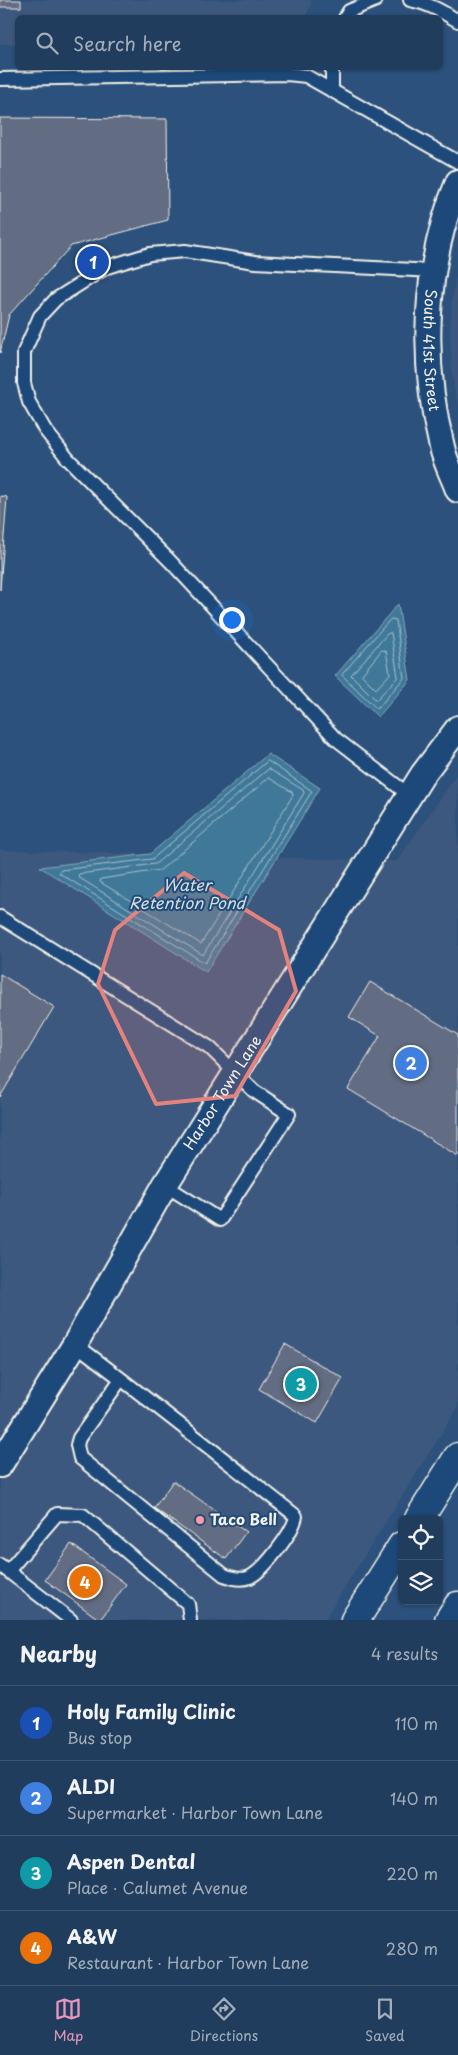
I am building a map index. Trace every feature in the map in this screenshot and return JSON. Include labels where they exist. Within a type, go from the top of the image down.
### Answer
[{"type":"main road","points":[[422,1515],[458,1457]]},
{"type":"main road","points":[[355,1620],[398,1552]]},
{"type":"main road","points":[[449,1620],[458,1606]]},
{"type":"street","name":"South 41st Street","points":[[458,182],[445,213],[429,301],[428,376],[442,448],[458,490]]},
{"type":"street","name":"Harbor Town Lane","points":[[0,1465],[75,1344],[165,1185],[409,795],[458,728]]},
{"type":"lane","points":[[347,15],[349,11],[376,0]]},
{"type":"lane","points":[[410,0],[434,8],[458,22]]},
{"type":"lane","points":[[332,70],[332,90]]},
{"type":"lane","points":[[0,78],[287,74],[306,76],[458,162]]},
{"type":"lane","points":[[409,795],[336,739],[170,560],[68,459],[45,430],[29,402],[24,383],[24,352],[40,316],[56,299],[107,267],[150,254],[185,251],[255,262],[434,271]]},
{"type":"lane","points":[[0,917],[208,1046],[236,1071],[254,1091],[289,1114],[220,1220],[165,1185]]},
{"type":"lane","points":[[75,1344],[121,1379],[296,1516],[295,1524],[266,1563],[250,1577],[236,1579],[224,1575],[80,1458],[77,1445],[79,1438],[121,1379]]},
{"type":"lane","points":[[71,1620],[4,1568],[57,1514],[83,1515],[188,1604],[190,1620]]},
{"type":"highlighted area","points":[[184,873],[279,930],[296,991],[235,1096],[156,1104],[98,984],[115,930]]},
{"type":"shaded area","points":[[0,0],[312,0],[307,15],[15,15],[15,44],[0,44]]},
{"type":"shaded area","points":[[458,266],[458,408],[452,375],[450,333],[452,298]]},
{"type":"shaded area","points":[[458,773],[458,1407],[324,1620],[0,1620],[0,850],[397,861]]},
{"type":"water","points":[[398,604],[410,680],[378,717],[335,676]]},
{"type":"water","name":"Water Retention Pond","points":[[268,754],[320,788],[206,972],[40,867],[150,854]]},
{"type":"building","points":[[0,0],[21,0],[21,7],[0,7]]},
{"type":"building","points":[[0,118],[167,119],[168,220],[71,246],[9,315],[0,353]]},
{"type":"building","points":[[0,496],[7,497],[0,590]]},
{"type":"building","points":[[0,974],[54,1007],[0,1097]]},
{"type":"building","points":[[370,982],[458,1035],[458,1156],[348,1089],[380,1036],[349,1017]]},
{"type":"building","points":[[285,1344],[343,1378],[317,1423],[259,1389]]},
{"type":"building","name":"Taco Bell","points":[[173,1481],[246,1532],[226,1559],[154,1508]]},
{"type":"building","points":[[71,1544],[126,1584],[100,1620],[45,1580]]},
{"type":"place","name":"Holy Family Clinic","points":[[93,262]]},
{"type":"place","name":"ALDI","points":[[411,1063]]},
{"type":"place","name":"Aspen Dental","points":[[301,1384]]},
{"type":"place","name":"Taco Bell","points":[[200,1520]]},
{"type":"place","name":"A&W","points":[[85,1582]]}]
